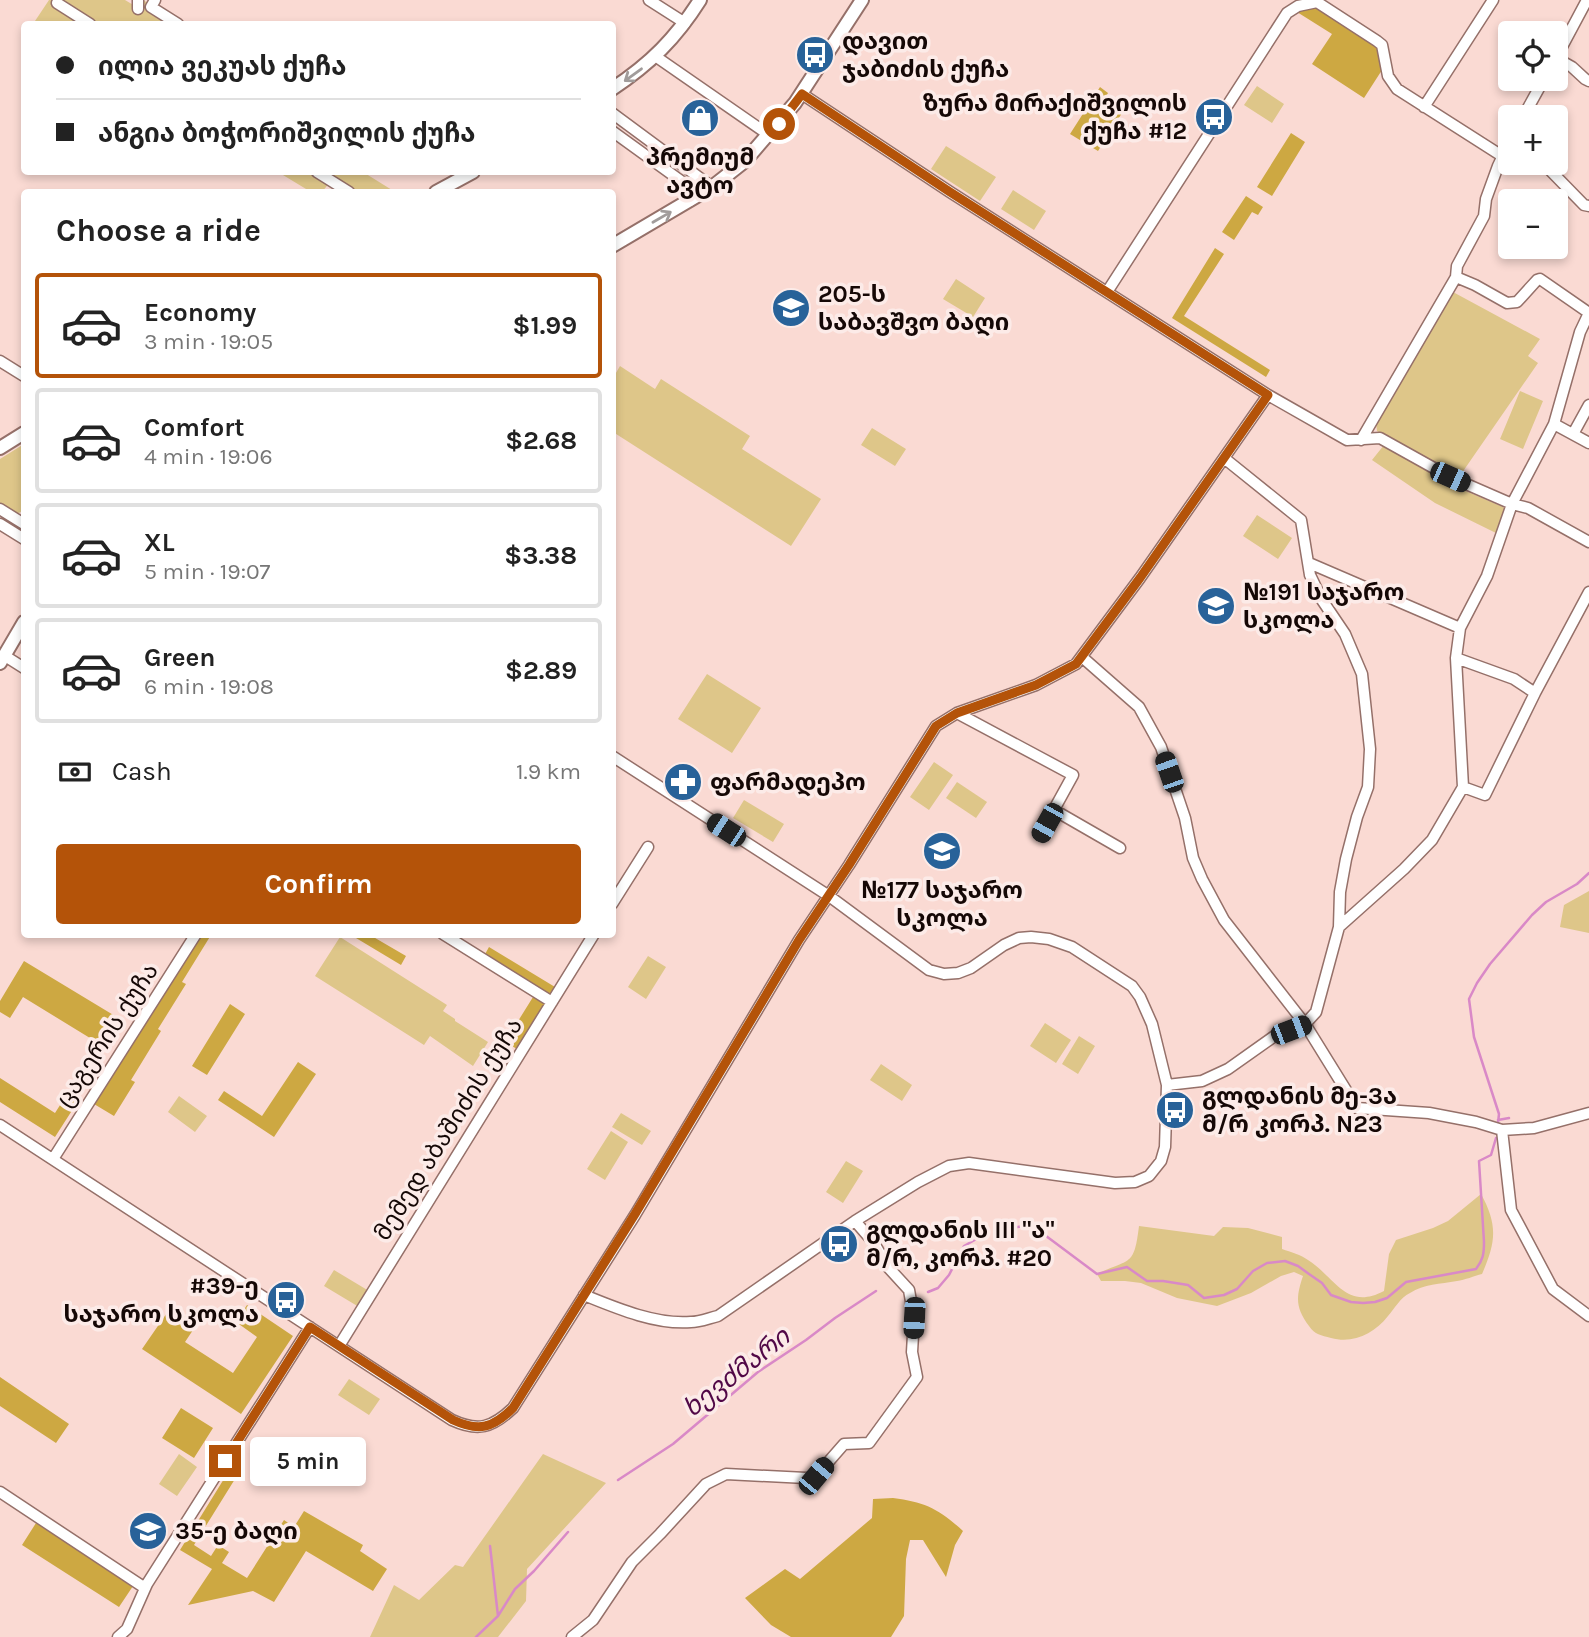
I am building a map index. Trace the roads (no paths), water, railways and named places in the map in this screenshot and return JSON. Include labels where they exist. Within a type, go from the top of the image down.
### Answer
[{"type":"main road","points":[[616,86],[638,72],[655,56],[685,23],[700,0]]},
{"type":"main road","points":[[616,244],[712,187],[745,161],[802,94],[862,0]]},
{"type":"main road","points":[[442,189],[467,175]]},
{"type":"main road","points":[[0,448],[21,435]]},
{"type":"main road","points":[[2,659],[21,627]]},
{"type":"street","points":[[155,0],[151,7],[173,21]]},
{"type":"street","points":[[649,0],[685,23]]},
{"type":"street","points":[[1424,107],[1493,0]]},
{"type":"street","points":[[1568,36],[1587,0]]},
{"type":"street","points":[[1107,292],[1287,13],[1298,6],[1317,2],[1382,45],[1388,76],[1395,87],[1498,153]]},
{"type":"street","points":[[57,3],[85,21]]},
{"type":"street","points":[[655,56],[769,135]]},
{"type":"street","points":[[1568,65],[1589,81]]},
{"type":"street","points":[[802,94],[1268,395],[1347,440],[1380,438],[1450,477],[1512,504],[1528,508],[1589,542]]},
{"type":"street","points":[[616,116],[712,187]]},
{"type":"street","points":[[616,134],[688,186],[692,194],[690,201]]},
{"type":"street","points":[[1361,440],[1456,277],[1457,266],[1484,216],[1486,200],[1498,167]]},
{"type":"street","points":[[322,175],[344,189]]},
{"type":"street","points":[[1555,175],[1584,205],[1589,206]]},
{"type":"street","points":[[1339,927],[1432,840],[1463,787],[1456,658],[1460,628],[1487,576],[1512,504],[1554,424],[1580,332],[1589,313],[1539,279],[1513,304],[1456,277]]},
{"type":"street","points":[[0,360],[21,374]]},
{"type":"street","points":[[0,1125],[453,1420],[468,1427],[485,1426],[495,1422],[513,1408],[631,1221],[799,940],[936,726],[957,713],[1036,685],[1076,664],[1268,395]]},
{"type":"street","points":[[1573,434],[1589,405]]},
{"type":"street","points":[[1554,424],[1589,443]]},
{"type":"street","points":[[1167,1085],[1202,1081],[1228,1069],[1276,1035],[1305,1024],[1316,1012],[1339,927],[1340,891],[1346,859],[1368,787],[1370,749],[1362,674],[1345,634],[1322,600],[1310,575],[1300,520],[1224,458]]},
{"type":"street","points":[[0,509],[21,522]]},
{"type":"street","points":[[0,524],[21,537]]},
{"type":"street","points":[[1309,563],[1460,628]]},
{"type":"street","points":[[1463,787],[1485,794],[1589,592]]},
{"type":"street","points":[[1082,657],[1138,705],[1161,747],[1185,818],[1193,858],[1202,880],[1224,920],[1305,1024],[1357,1108],[1429,1113],[1502,1130],[1534,1128],[1589,1114]]},
{"type":"street","points":[[1456,658],[1514,679],[1535,693]]},
{"type":"street","points":[[2,659],[21,667]]},
{"type":"street","points":[[957,713],[1073,775],[1040,835]]},
{"type":"street","points":[[584,1295],[620,1309],[664,1321],[691,1322],[718,1316],[855,1221],[949,1166],[968,1163],[1115,1184],[1135,1182],[1149,1176],[1161,1161],[1165,1147],[1167,1085],[1152,1024],[1132,985],[1072,947],[1049,939],[1031,937],[1004,945],[971,968],[958,973],[944,974],[929,970],[829,896],[616,759]]},
{"type":"street","points":[[1054,810],[1120,848]]},
{"type":"street","points":[[616,898],[648,847]]},
{"type":"street","name":"ცაგერის ქუჩა","points":[[53,1159],[193,938]]},
{"type":"street","points":[[449,938],[552,1002]]},
{"type":"street","name":"მემედ აბაშიძის ქუჩა","points":[[339,1346],[592,938]]},
{"type":"street","points":[[1502,1130],[1511,1210],[1553,1289],[1589,1316]]},
{"type":"street","points":[[572,1637],[584,1633],[632,1562],[706,1484],[726,1474],[806,1478],[816,1476],[844,1444],[869,1443],[917,1377],[912,1352],[914,1318],[909,1290],[887,1266],[874,1243],[855,1221]]},
{"type":"street","points":[[118,1637],[127,1629],[145,1588],[310,1327]]},
{"type":"street","points":[[0,1492],[145,1588]]},
{"type":"waterway","name":"ხევძმარი","points":[[1498,1123],[1499,1114],[1474,1037],[1469,999],[1490,964],[1532,915],[1546,902],[1577,884],[1589,873]]},
{"type":"waterway","points":[[1498,1120],[1509,1118]]},
{"type":"waterway","name":"ხევძმარი","points":[[999,1230],[1034,1227],[1097,1274],[1127,1267],[1147,1281],[1188,1285],[1204,1298],[1224,1295],[1237,1289],[1253,1271],[1267,1263],[1285,1261],[1298,1266],[1322,1283],[1331,1295],[1351,1302],[1375,1302],[1387,1298],[1406,1282],[1476,1269],[1482,1260],[1484,1246],[1479,1161],[1491,1155],[1496,1138]]},
{"type":"waterway","name":"ხევძმარი","points":[[928,1292],[938,1288],[949,1275],[964,1246],[987,1233]]},
{"type":"waterway","name":"ხევძმარი","points":[[618,1480],[673,1444],[758,1372],[876,1291]]},
{"type":"waterway","name":"ხევძმარი","points":[[476,1637],[498,1616],[515,1589],[568,1532]]},
{"type":"waterway","points":[[490,1546],[498,1616]]},
{"type":"place","name":"დავით ჯაბიძის ქუჩა","points":[[815,55]]},
{"type":"place","name":"ზურა მირაქიშვილის ქუჩა #12","points":[[1214,117]]},
{"type":"place","name":"პრემიუმ ავტო","points":[[700,118]]},
{"type":"place","name":"205-ს საბავშვო ბაღი","points":[[791,308]]},
{"type":"place","name":"№191 საჯარო სკოლა","points":[[1216,606]]},
{"type":"place","name":"ფარმადეპო","points":[[683,782]]},
{"type":"place","name":"№177 საჯარო სკოლა","points":[[942,851]]},
{"type":"place","name":"გლდანის მე-3ა მ/რ კორპ. N23","points":[[1175,1110]]},
{"type":"place","name":"გლდანის III \"ა\" მ/რ, კორპ. #20","points":[[839,1244]]},
{"type":"place","name":"#39-ე საჯარო სკოლა","points":[[286,1300]]},
{"type":"place","name":"35-ე ბაღი","points":[[148,1531]]}]
